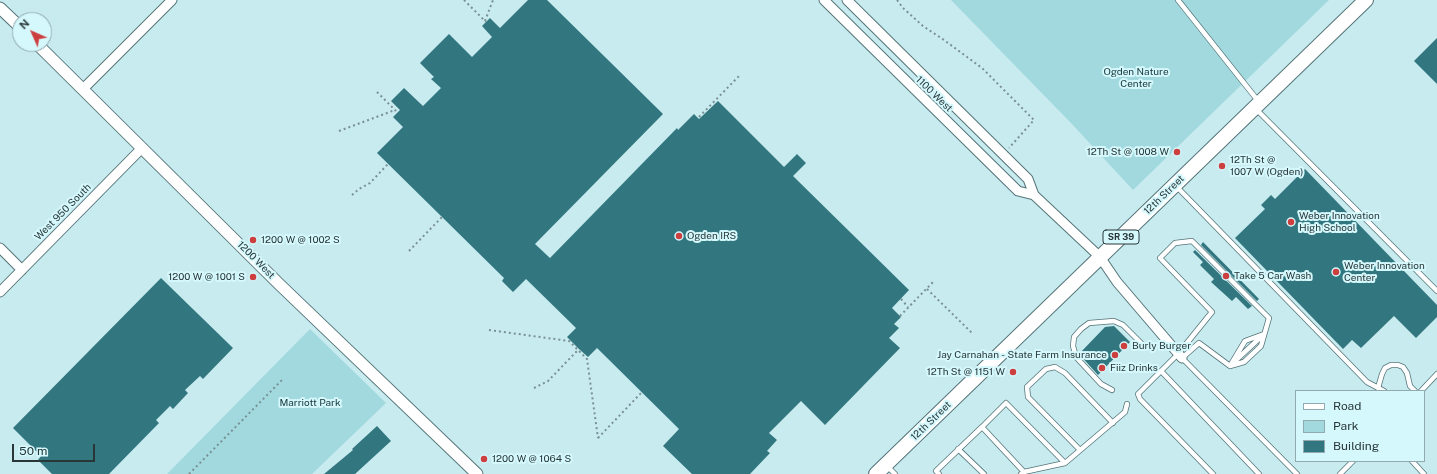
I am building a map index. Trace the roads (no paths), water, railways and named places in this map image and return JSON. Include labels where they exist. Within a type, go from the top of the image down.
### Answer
[{"type":"main road","name":"12th Street","points":[[886,471],[1100,257],[1366,0]]},
{"type":"street","points":[[82,88],[172,0]]},
{"type":"street","name":"1100 West","points":[[824,0],[1018,191],[1034,195]]},
{"type":"street","name":"1100 West","points":[[847,0],[1028,179],[1034,195],[1100,257],[1117,282],[1180,356]]},
{"type":"street","points":[[0,8],[12,20]]},
{"type":"street","name":"1200 West","points":[[45,52],[313,316],[477,474]]},
{"type":"street","name":"West 950 South","points":[[0,292],[142,148]]},
{"type":"street","points":[[995,168],[1004,156]]},
{"type":"street","points":[[0,248],[22,270]]},
{"type":"lane","points":[[1178,0],[1257,105],[1437,291]]},
{"type":"lane","points":[[1175,185],[1367,382],[1382,390]]},
{"type":"lane","points":[[1180,356],[1212,312],[1160,258],[1175,243],[1192,241],[1269,318],[1264,334],[1230,366]]},
{"type":"lane","points":[[1112,390],[1101,384],[1076,357],[1073,346],[1074,337],[1081,328],[1089,323],[1114,321],[1123,325],[1143,345]]},
{"type":"lane","points":[[1230,366],[1245,341],[1264,334]]},
{"type":"lane","points":[[1213,474],[1140,399],[1138,394],[1161,371],[1199,343],[1230,366]]},
{"type":"lane","points":[[1180,356],[1297,474]]},
{"type":"lane","points":[[1378,388],[1385,368],[1391,365],[1398,365],[1403,367],[1410,386],[1414,390]]},
{"type":"lane","points":[[1080,450],[1028,397],[1027,387],[1046,368],[1055,367],[1065,373],[1113,424]]},
{"type":"lane","points":[[1161,371],[1259,474]]},
{"type":"lane","points":[[1421,390],[1437,374]]},
{"type":"lane","points":[[939,474],[936,471],[1006,403],[1065,463]]},
{"type":"lane","points":[[982,427],[1022,473],[1065,463],[1113,424],[1125,412],[1127,404]]},
{"type":"lane","points":[[958,449],[984,474]]},
{"type":"lane","points":[[1340,474],[1352,462]]},
{"type":"lane","points":[[1413,462],[1424,474]]},
{"type":"place","name":"12Th St @ 1008 W","points":[[1177,152]]},
{"type":"place","name":"12Th St @ 1007 W (Ogden)","points":[[1222,166]]},
{"type":"place","name":"Weber Innovation High School","points":[[1291,222]]},
{"type":"place","name":"Ogden IRS","points":[[679,236]]},
{"type":"place","name":"1200 W @ 1002 S","points":[[253,240]]},
{"type":"place","name":"Weber Innovation Center","points":[[1336,272]]},
{"type":"place","name":"Take 5 Car Wash","points":[[1226,276]]},
{"type":"place","name":"1200 W @ 1001 S","points":[[253,277]]},
{"type":"place","name":"Burly Burger","points":[[1124,346]]},
{"type":"place","name":"Jay Carnahan - State Farm Insurance","points":[[1115,355]]},
{"type":"place","name":"Fiiz Drinks","points":[[1102,368]]},
{"type":"place","name":"12Th St @ 1151 W","points":[[1013,372]]},
{"type":"place","name":"1200 W @ 1064 S","points":[[484,459]]},
{"type":"park label","name":"Ogden Nature Center","points":[[1136,78]]},
{"type":"park label","name":"Marriott Park","points":[[310,403]]}]
